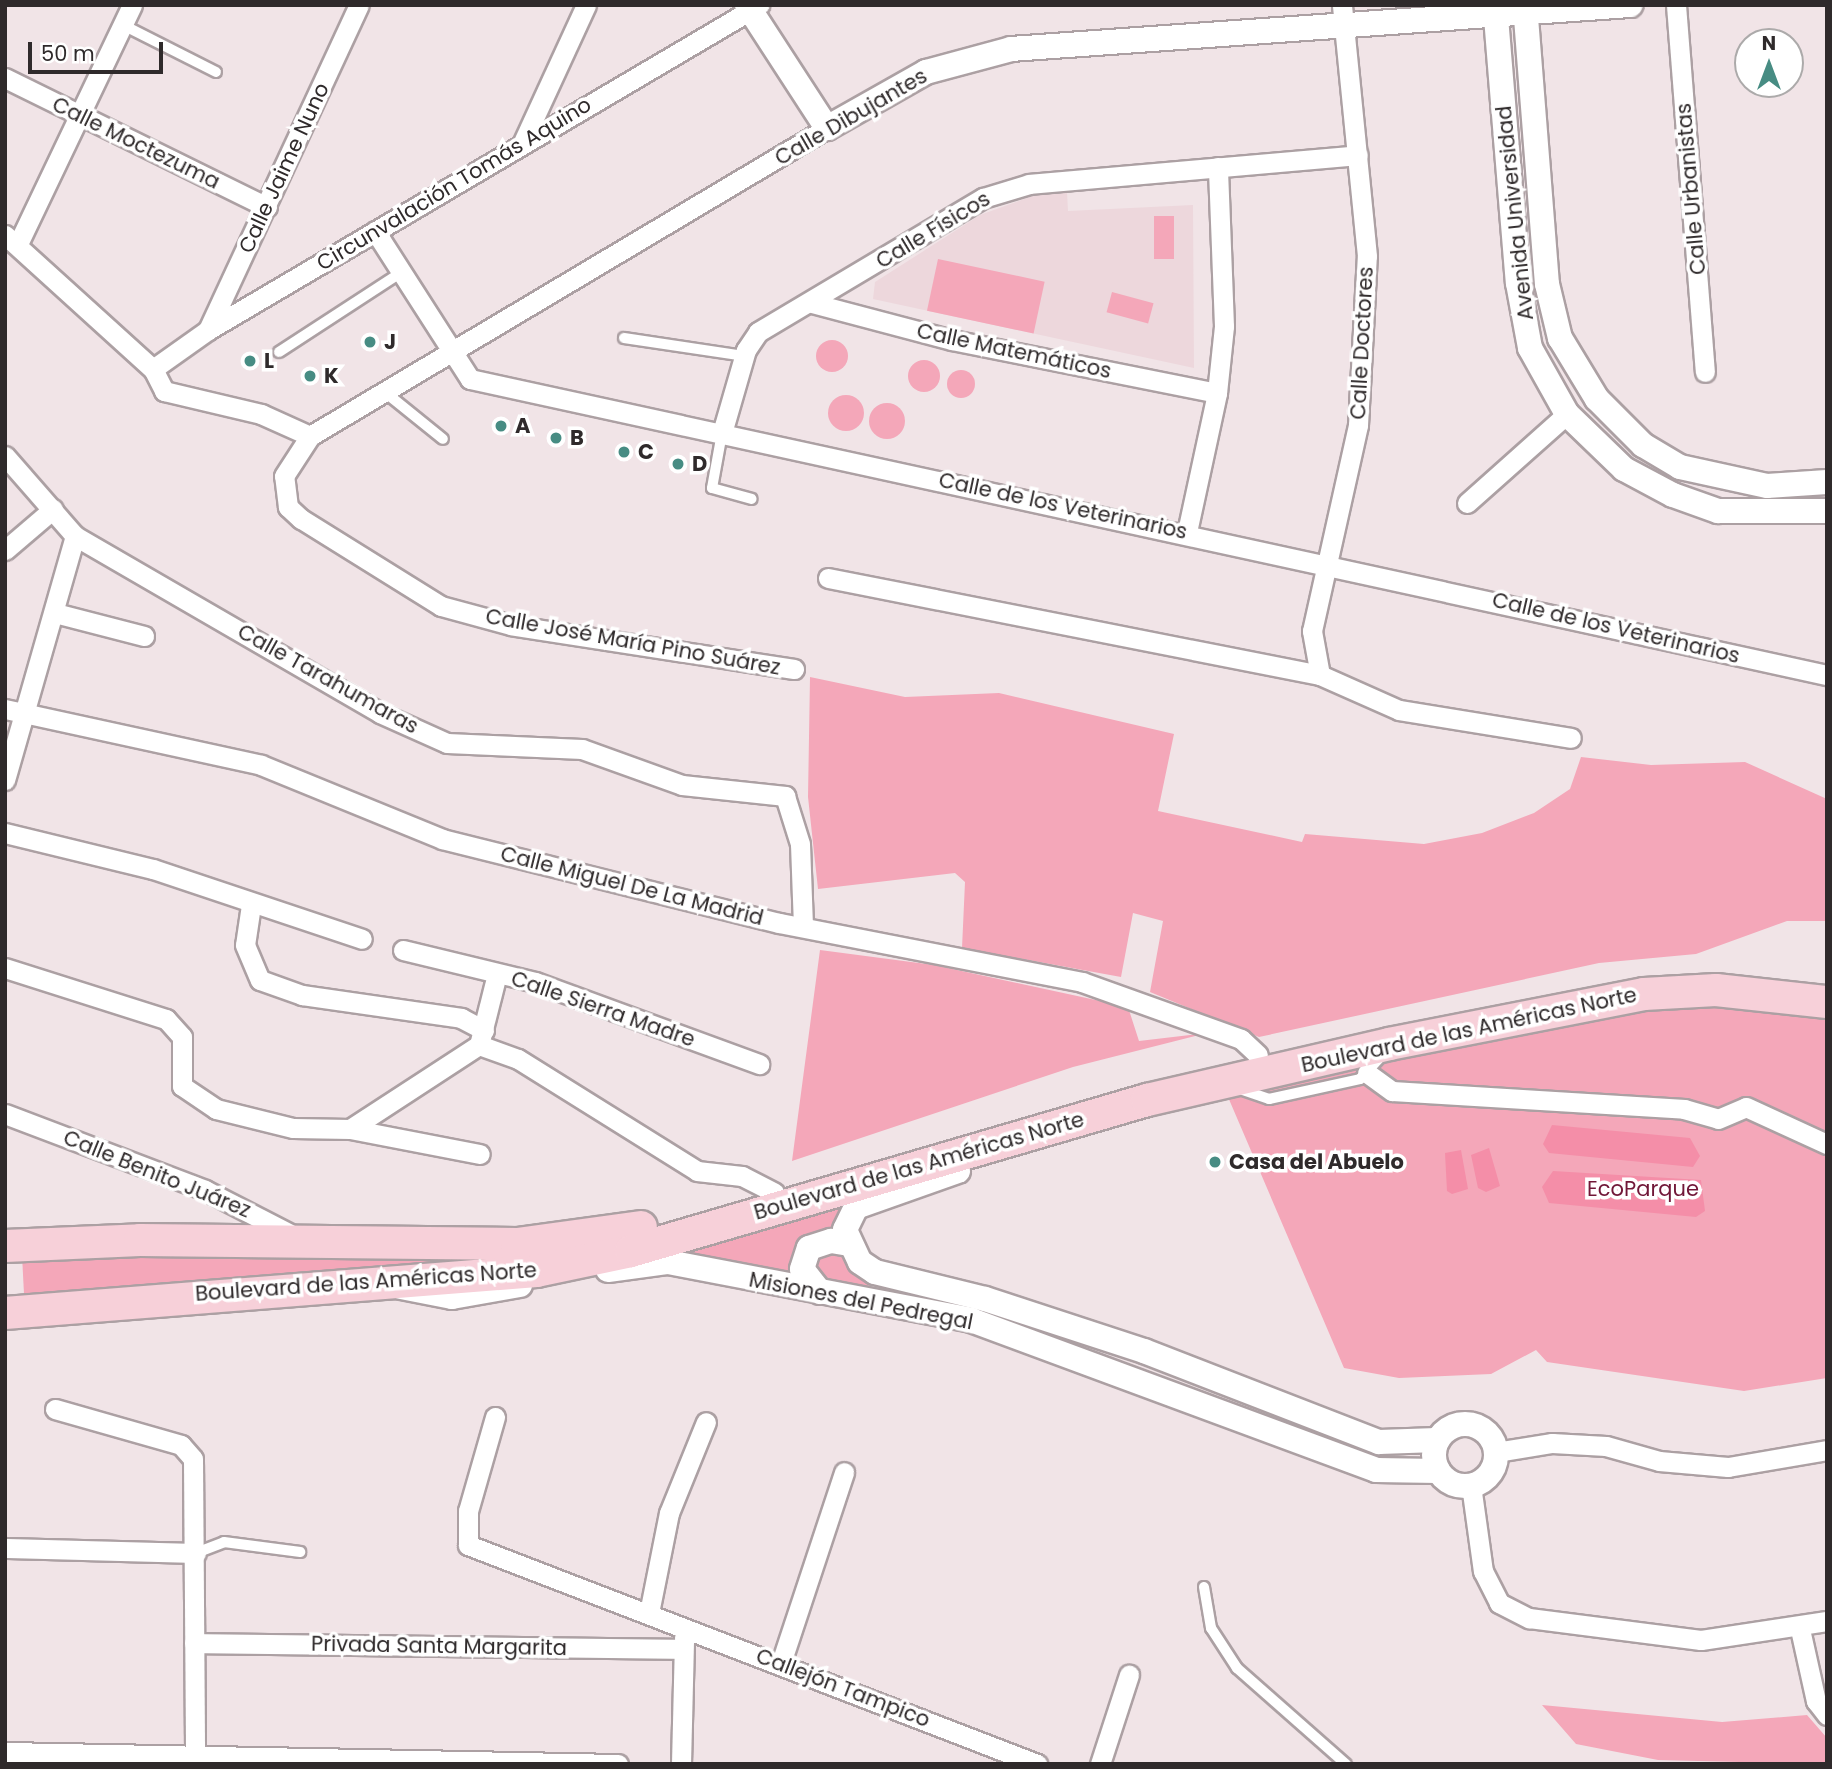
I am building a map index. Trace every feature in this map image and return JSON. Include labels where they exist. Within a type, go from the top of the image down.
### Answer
[{"type":"main road","name":"Boulevard de las Américas Norte","points":[[5,1246],[557,1242],[633,1229],[774,1192],[1029,1111],[1258,1055],[1626,977],[1732,970],[1827,983]]},
{"type":"main road","name":"Boulevard de las Américas Norte","points":[[5,1313],[482,1278],[606,1257],[1147,1100],[1389,1044],[1644,993],[1716,990],[1827,1002]]},
{"type":"street","points":[[132,5],[80,117],[11,239],[153,369],[164,391],[261,414],[310,436]]},
{"type":"street","name":"Calle Jaime Nuno","points":[[208,330],[359,5]]},
{"type":"street","points":[[523,142],[586,5]]},
{"type":"street","name":"Calle Dibujantes","points":[[310,436],[452,355],[827,128],[926,72],[1012,49],[1343,16],[1630,5]]},
{"type":"street","name":"Calle Urbanistas","points":[[1676,5],[1705,372]]},
{"type":"street","points":[[753,6],[827,128]]},
{"type":"street","name":"Circunvalación Tomás Aquino","points":[[153,369],[208,330],[753,6]]},
{"type":"street","name":"Avenida Universidad","points":[[1525,10],[1547,284],[1560,338],[1597,399],[1643,445],[1679,467],[1745,483],[1827,482]]},
{"type":"street","name":"Avenida Universidad","points":[[1496,11],[1518,282],[1530,348],[1567,414],[1624,469],[1673,495],[1718,511],[1827,511]]},
{"type":"street","name":"Calle Doctores","points":[[1320,675],[1312,631],[1358,425],[1367,256],[1343,16]]},
{"type":"street","name":"Calle Moctezuma","points":[[5,78],[267,207]]},
{"type":"street","name":"Calle Físicos","points":[[722,433],[744,356],[758,331],[812,303],[1004,190],[1358,155]]},
{"type":"street","points":[[1187,532],[1217,393],[1224,326],[1218,167]]},
{"type":"street","name":"Calle de los Veterinarios","points":[[375,231],[452,355],[470,379],[1329,563],[1827,676]]},
{"type":"street","name":"Calle Matemáticos","points":[[812,303],[952,340],[1217,393]]},
{"type":"street","points":[[1467,503],[1567,414]]},
{"type":"street","name":"Calle José María Pino Suárez","points":[[310,436],[284,476],[288,507],[371,567],[441,606],[511,625],[794,669]]},
{"type":"street","name":"Calle Tarahumaras","points":[[5,456],[75,536],[380,713],[446,743],[582,749],[682,785],[785,796],[800,845],[803,924]]},
{"type":"street","points":[[5,550],[53,509]]},
{"type":"street","points":[[5,780],[75,536]]},
{"type":"street","points":[[828,578],[1320,675],[1399,710],[1571,738]]},
{"type":"street","points":[[55,613],[144,636]]},
{"type":"street","name":"Calle Miguel De La Madrid","points":[[5,709],[261,765],[442,839],[803,924],[1082,982],[1241,1039],[1258,1055]]},
{"type":"street","points":[[5,820],[13,834],[153,869],[251,905],[362,939]]},
{"type":"street","points":[[251,905],[245,946],[260,980],[302,995],[461,1018],[482,1037],[697,1171],[742,1176],[774,1192]]},
{"type":"street","name":"Calle Sierra Madre","points":[[404,950],[497,974],[759,1063]]},
{"type":"street","points":[[5,968],[166,1019],[182,1037],[182,1086],[216,1109],[293,1128],[350,1129],[480,1154]]},
{"type":"street","points":[[350,1129],[482,1037],[497,974]]},
{"type":"street","points":[[1367,1073],[1392,1091],[1684,1109],[1718,1119],[1746,1107],[1827,1144]]},
{"type":"street","points":[[820,1292],[802,1269],[809,1248],[831,1241],[849,1244],[848,1217],[867,1199],[1114,1123],[1147,1100]]},
{"type":"street","name":"Calle Benito Juárez","points":[[5,1114],[205,1190],[305,1242]]},
{"type":"street","name":"Misiones del Pedregal","points":[[849,1244],[875,1272],[985,1298],[1144,1350],[1379,1442],[1437,1440]]},
{"type":"street","name":"Misiones del Pedregal","points":[[390,1284],[452,1297],[668,1262],[971,1321],[1376,1469],[1438,1471]]},
{"type":"street","points":[[1133,1380],[1144,1350]]},
{"type":"street","points":[[55,1409],[188,1450],[196,1469],[195,1761]]},
{"type":"street","name":"Callejón Tampico","points":[[495,1417],[464,1541],[1037,1764]]},
{"type":"street","points":[[649,1614],[669,1513],[706,1422]]},
{"type":"street","points":[[1471,1425],[1488,1434],[1496,1452],[1487,1477],[1471,1485],[1452,1483],[1438,1471],[1437,1440],[1452,1427],[1471,1425]]},
{"type":"street","points":[[1496,1452],[1552,1443],[1606,1446],[1659,1461],[1728,1467],[1827,1450]]},
{"type":"street","points":[[781,1663],[844,1472]]},
{"type":"street","points":[[1471,1485],[1483,1571],[1499,1603],[1529,1618],[1701,1640],[1800,1629],[1827,1621]]},
{"type":"street","points":[[5,1548],[196,1553]]},
{"type":"street","points":[[681,1764],[685,1626]]},
{"type":"street","points":[[1800,1629],[1816,1701],[1827,1715]]},
{"type":"street","name":"Privada Santa Margarita","points":[[194,1643],[683,1649]]},
{"type":"street","points":[[1101,1764],[1129,1675]]},
{"type":"street","points":[[5,1752],[195,1761],[618,1764]]},
{"type":"lane","points":[[123,25],[216,72]]},
{"type":"lane","points":[[279,352],[400,273]]},
{"type":"lane","points":[[624,338],[744,356]]},
{"type":"lane","points":[[386,393],[443,439]]},
{"type":"lane","points":[[722,433],[712,488],[752,499]]},
{"type":"lane","points":[[1224,1081],[1269,1099],[1367,1073],[1389,1044]]},
{"type":"lane","points":[[196,1553],[224,1542],[300,1552]]},
{"type":"lane","points":[[1205,1587],[1210,1628],[1237,1668],[1346,1764]]},
{"type":"shaded area","points":[[1067,192],[1068,211],[1193,205],[1194,368],[873,299],[875,282],[980,215],[1038,194]]},
{"type":"shaded area","points":[[1552,1125],[1690,1138],[1700,1156],[1693,1167],[1549,1153],[1543,1144]]},
{"type":"shaded area","points":[[1489,1148],[1500,1186],[1486,1192],[1478,1188],[1471,1155]]},
{"type":"shaded area","points":[[1461,1150],[1468,1189],[1452,1194],[1447,1191],[1445,1153]]},
{"type":"shaded area","points":[[1553,1171],[1701,1180],[1705,1211],[1696,1217],[1549,1203],[1542,1187]]},
{"type":"green space","points":[[1154,216],[1174,216],[1174,259],[1154,259]]},
{"type":"green space","points":[[938,259],[1045,282],[1034,334],[927,311]]},
{"type":"green space","points":[[1112,292],[1154,303],[1148,323],[1107,312]]},
{"type":"green space","points":[[832,340],[843,345],[848,356],[843,367],[832,372],[821,367],[816,356],[821,345]]},
{"type":"green space","points":[[924,360],[935,365],[940,376],[935,387],[924,392],[913,387],[908,376],[913,365]]},
{"type":"green space","points":[[961,370],[971,374],[975,384],[971,394],[961,398],[951,394],[947,384],[951,374]]},
{"type":"green space","points":[[846,395],[858,401],[864,413],[858,425],[846,431],[834,425],[828,413],[834,401]]},
{"type":"green space","points":[[887,403],[900,408],[905,421],[900,434],[887,439],[874,434],[869,421],[874,408]]},
{"type":"green space","points":[[810,677],[905,697],[999,693],[1174,734],[1158,811],[1302,842],[1305,834],[1424,844],[1482,833],[1534,813],[1570,789],[1581,757],[1651,765],[1745,762],[1827,799],[1827,921],[1787,921],[1696,954],[1599,963],[1259,1037],[1150,992],[1163,921],[1133,913],[1121,977],[962,948],[965,882],[955,873],[818,889],[808,797]]},
{"type":"green space","points":[[820,950],[934,965],[1128,1007],[1139,1041],[1207,1033],[1073,1067],[792,1161]]},
{"type":"green space","name":"EcoParque","points":[[1643,1002],[1827,1008],[1827,1378],[1744,1391],[1547,1362],[1536,1350],[1491,1374],[1399,1378],[1344,1368],[1225,1090]]},
{"type":"green space","points":[[848,1201],[832,1234],[793,1277],[659,1251]]},
{"type":"green space","points":[[498,1252],[491,1263],[24,1294],[22,1255]]},
{"type":"green space","points":[[818,1252],[842,1254],[870,1284],[869,1291],[825,1284],[812,1260]]},
{"type":"green space","points":[[1542,1705],[1722,1722],[1807,1715],[1827,1738],[1827,1764],[1658,1760],[1576,1744]]},
{"type":"place","name":"J","points":[[370,342]]},
{"type":"place","name":"L","points":[[250,361]]},
{"type":"place","name":"K","points":[[310,376]]},
{"type":"place","name":"A","points":[[501,426]]},
{"type":"place","name":"B","points":[[556,438]]},
{"type":"place","name":"C","points":[[624,452]]},
{"type":"place","name":"D","points":[[678,464]]},
{"type":"place","name":"Casa del Abuelo","points":[[1215,1162]]}]
